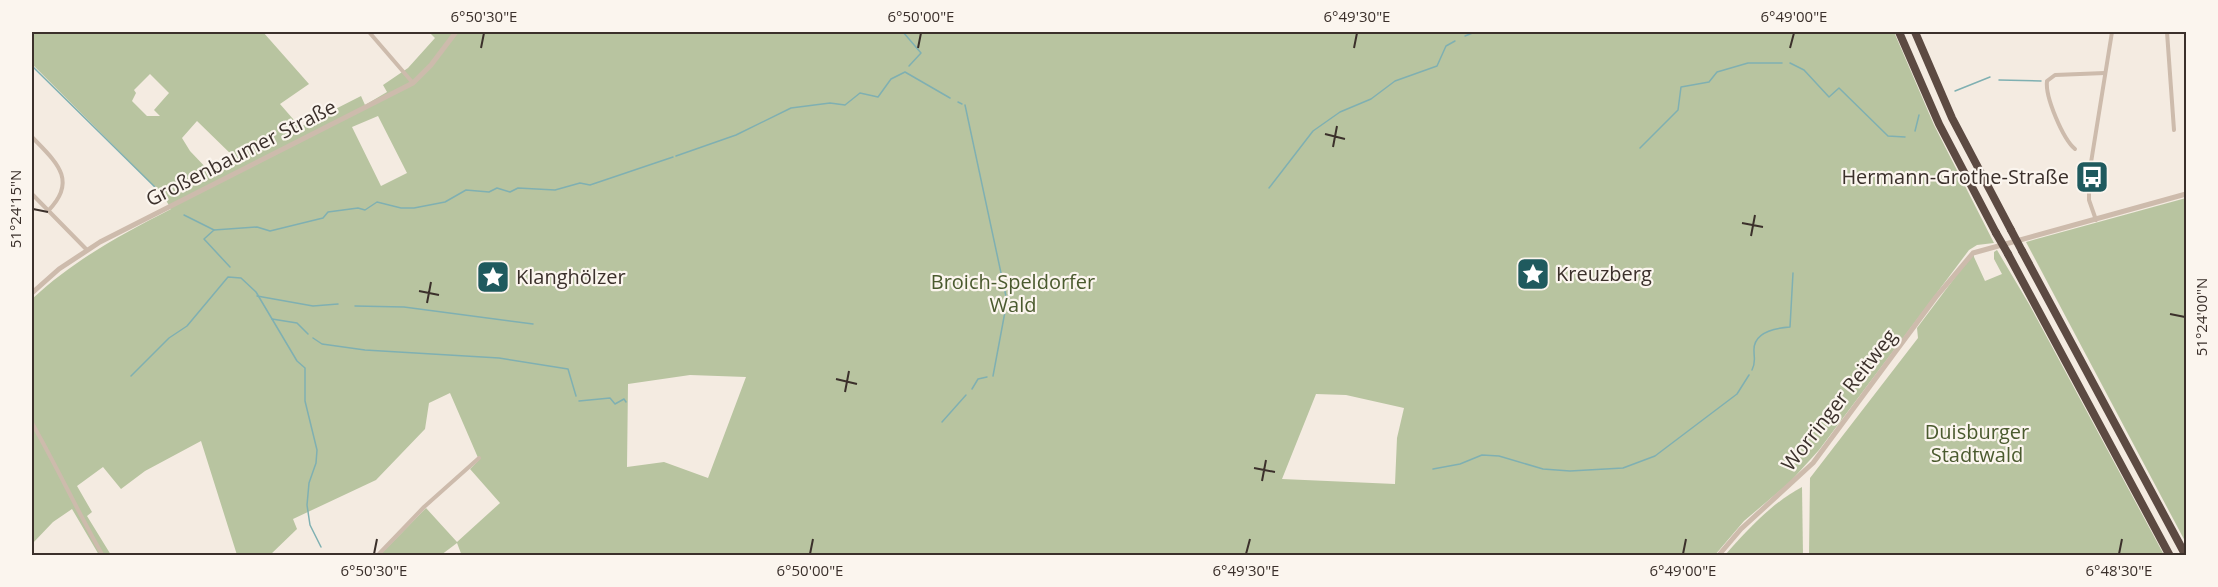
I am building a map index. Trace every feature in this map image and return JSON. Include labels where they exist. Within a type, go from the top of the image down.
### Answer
[{"type":"highway","points":[[1899,32],[1939,124],[2170,555]]},
{"type":"highway","points":[[1915,32],[1952,118],[2186,555]]},
{"type":"street","points":[[369,32],[413,83]]},
{"type":"street","name":"Großenbaumer Straße","points":[[32,293],[87,250],[413,83],[431,65],[456,32]]},
{"type":"street","points":[[2112,32],[2088,186],[2089,200],[2096,220],[2187,194]]},
{"type":"street","points":[[2167,32],[2174,130]]},
{"type":"street","points":[[2075,148],[2067,142],[2048,93],[2047,81],[2055,75],[2105,73]]},
{"type":"street","points":[[32,137],[54,160],[63,179],[61,195],[48,211]]},
{"type":"street","points":[[32,194],[87,250]]},
{"type":"street","name":"Worringer Reitweg","points":[[1718,555],[1741,528],[1813,463],[1936,297],[1973,253],[2096,220]]},
{"type":"street","points":[[32,423],[67,484],[82,518],[103,555]]},
{"type":"street","points":[[377,555],[424,507],[480,458]]},
{"type":"green space","name":"Broich-Speldorfer Wald","points":[[32,32],[263,32],[309,84],[280,104],[300,127],[361,96],[365,105],[387,92],[383,85],[408,68],[435,38],[429,32],[1894,32],[1934,125],[1994,243],[1977,245],[1969,250],[1819,450],[1790,482],[1744,521],[1715,555],[462,556],[457,543],[441,555],[380,555],[426,508],[457,542],[500,503],[470,469],[479,460],[450,393],[429,403],[425,429],[376,480],[293,519],[297,529],[270,555],[237,555],[201,441],[145,471],[121,489],[103,467],[77,486],[92,512],[87,516],[111,555],[99,555],[72,509],[53,522],[32,544],[32,299],[64,272],[98,249],[171,209],[163,195],[32,64]],"holes":[[[150,74],[169,93],[154,110],[160,116],[147,116],[132,101],[136,93],[134,90]],[[378,116],[407,173],[381,186],[352,127]],[[197,121],[236,159],[210,172],[190,151],[182,138]],[[690,375],[746,377],[708,478],[664,462],[627,467],[628,384]],[[1316,394],[1346,395],[1404,408],[1397,438],[1395,484],[1282,479]]]},
{"type":"green space","points":[[2186,198],[2186,543],[2026,242]]},
{"type":"green space","name":"Duisburger Stadtwald","points":[[1997,250],[2029,304],[2164,555],[1809,556],[1810,478],[1918,338],[1917,328],[1974,252],[1985,281],[2002,274],[1994,259],[1994,252]]},
{"type":"green space","points":[[1802,487],[1803,555],[1725,555],[1770,509]]},
{"type":"waterway","points":[[903,32],[921,53],[909,66]]},
{"type":"waterway","points":[[1465,36],[1475,32]]},
{"type":"waterway","points":[[1269,188],[1313,131],[1340,112],[1371,99],[1395,81],[1437,66],[1446,46],[1455,41]]},
{"type":"waterway","points":[[1640,148],[1678,110],[1681,87],[1709,82],[1717,72],[1748,63],[1782,63]]},
{"type":"waterway","points":[[1790,63],[1804,70],[1829,97],[1839,88],[1888,136],[1905,137]]},
{"type":"waterway","points":[[32,66],[162,194]]},
{"type":"waterway","points":[[676,156],[736,135],[791,108],[830,103],[845,105],[860,93],[878,97],[891,79],[905,72],[950,98]]},
{"type":"waterway","points":[[1955,91],[1990,77]]},
{"type":"waterway","points":[[1999,80],[2041,81]]},
{"type":"waterway","points":[[958,102],[962,104]]},
{"type":"waterway","points":[[965,105],[1007,301],[993,376]]},
{"type":"waterway","points":[[1915,131],[1919,115]]},
{"type":"waterway","points":[[184,215],[214,230],[257,227],[270,231],[323,218],[328,212],[358,208],[365,210],[377,202],[401,208],[414,208],[445,202],[466,190],[489,192],[497,188],[510,192],[518,188],[555,190],[580,183],[590,185],[673,157]]},
{"type":"waterway","points":[[214,230],[204,239],[230,267]]},
{"type":"waterway","points":[[1752,370],[1757,339],[1766,332],[1790,327],[1793,273]]},
{"type":"waterway","points":[[131,376],[169,338],[187,326],[228,277],[241,278],[256,292],[297,361],[305,368],[305,401],[317,450],[316,463],[309,483],[307,505],[310,525],[321,547]]},
{"type":"waterway","points":[[257,296],[313,306],[338,304]]},
{"type":"waterway","points":[[355,306],[404,307],[533,324]]},
{"type":"waterway","points":[[272,319],[297,323],[308,334]]},
{"type":"waterway","points":[[313,338],[322,344],[365,350],[499,358],[568,369],[576,396]]},
{"type":"waterway","points":[[1433,469],[1460,464],[1482,455],[1499,456],[1543,469],[1570,471],[1623,468],[1655,456],[1737,394],[1749,375]]},
{"type":"waterway","points":[[972,389],[978,379],[987,377]]},
{"type":"waterway","points":[[942,422],[966,395]]},
{"type":"waterway","points":[[579,401],[610,398],[615,404],[624,399],[626,402]]},
{"type":"place","name":"Hermann-Grothe-Straße","points":[[2092,177]]},
{"type":"place","name":"Kreuzberg","points":[[1533,274]]},
{"type":"place","name":"Klanghölzer","points":[[493,277]]}]
